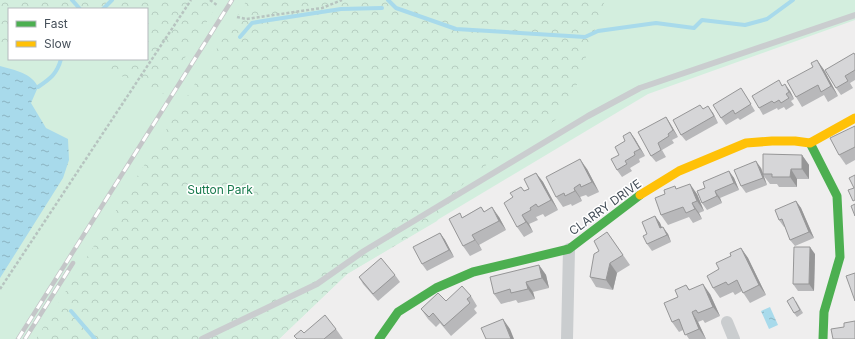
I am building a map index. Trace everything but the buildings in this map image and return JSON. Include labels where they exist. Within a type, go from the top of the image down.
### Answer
[{"type":"street","points":[[823,339],[824,312],[840,257],[837,196],[810,143],[855,118]]},
{"type":"street","name":"CLARRY DRIVE","points":[[379,339],[398,312],[436,288],[474,272],[568,249],[633,199],[679,171],[746,143],[772,141],[810,143]]},
{"type":"street","points":[[567,339],[568,249]]},
{"type":"street","points":[[728,322],[734,339]]},
{"type":"lane","points":[[202,339],[317,284],[364,251],[588,116],[640,88],[855,15]]},
{"type":"path","points":[[0,289],[191,0]]},
{"type":"path","points":[[210,0],[217,5]]},
{"type":"path","points":[[237,17],[246,19],[322,8],[342,0]]},
{"type":"green space","name":"Sutton Park","points":[[0,0],[855,0],[855,20],[648,94],[347,274],[279,339],[0,339]]},
{"type":"green space","points":[[0,0],[220,0],[163,94],[84,60],[148,60],[148,8],[8,8],[8,54],[0,53]]},
{"type":"green space","name":"Sutton Park","points":[[247,0],[605,0],[574,93],[557,119],[468,177],[437,221],[347,274],[279,339],[36,339]]},
{"type":"water","points":[[0,66],[27,75],[35,82],[38,87],[31,103],[46,128],[68,139],[69,160],[63,178],[0,278]]},
{"type":"water","points":[[770,307],[778,325],[769,329],[761,311]]},
{"type":"waterway","points":[[72,0],[79,8]]},
{"type":"waterway","points":[[104,8],[112,0]]},
{"type":"waterway","points":[[388,0],[396,8],[456,29],[585,37],[598,31],[656,23],[694,28],[702,20],[745,25],[767,19],[793,0]]},
{"type":"waterway","points":[[240,37],[252,23],[341,9],[382,8]]},
{"type":"waterway","points":[[38,87],[52,76],[61,60]]},
{"type":"waterway","points":[[71,311],[95,339]]},
{"type":"railway","points":[[18,339],[232,0]]},
{"type":"railway","points":[[25,339],[73,263]]},
{"type":"traffic: fast","points":[[810,143],[837,196],[840,257],[824,312],[823,339]]},
{"type":"traffic: fast","points":[[379,339],[398,312],[436,288],[473,272],[569,249],[640,195]]},
{"type":"traffic: slow","points":[[640,195],[679,171],[746,143],[772,141],[795,141],[810,143],[855,118]]}]
